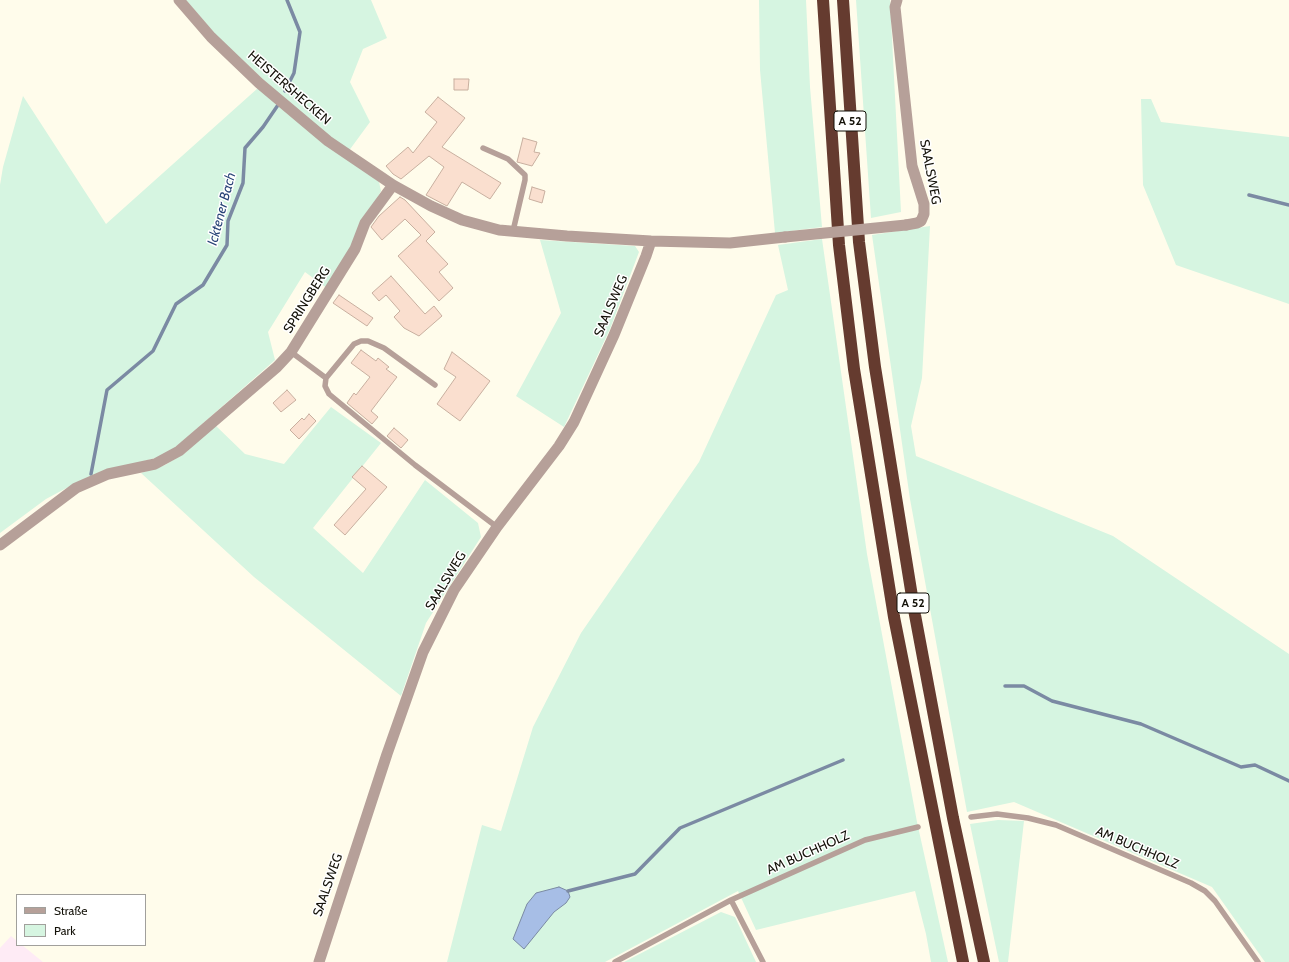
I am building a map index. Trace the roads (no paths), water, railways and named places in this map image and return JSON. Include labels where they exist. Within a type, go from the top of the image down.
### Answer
[{"type":"highway","name":"A 52","points":[[823,0],[839,245],[854,369],[894,617],[963,962]]},
{"type":"highway","name":"A 52","points":[[843,0],[859,242],[875,367],[915,615],[954,818],[984,962]]},
{"type":"street","name":"HEISTERSHECKEN","points":[[179,0],[211,37],[259,83],[328,141],[393,185]]},
{"type":"street","name":"SAALSWEG","points":[[319,962],[387,754],[423,652],[454,590],[497,527],[559,446],[574,422],[614,335],[646,256],[648,241],[730,243],[917,223],[921,220],[924,214],[924,204],[912,166],[896,26],[895,7],[897,0]]},
{"type":"street","points":[[393,185],[431,206],[462,220],[513,231],[648,241]]},
{"type":"street","name":"SPRINGBERG","points":[[0,544],[76,488],[108,474],[155,464],[179,451],[277,367],[291,352],[355,249],[365,223],[393,185]]},
{"type":"lane","points":[[483,148],[508,160],[525,175],[513,231]]},
{"type":"lane","points":[[435,385],[384,348],[368,341],[361,341],[354,344],[326,378],[324,386],[329,394],[415,465],[497,527]]},
{"type":"lane","points":[[291,352],[326,378]]},
{"type":"lane","name":"AM BUCHHOLZ","points":[[971,817],[997,814],[1028,818],[1056,825],[1191,883],[1205,891],[1215,900],[1258,962]]},
{"type":"lane","name":"AM BUCHHOLZ","points":[[615,962],[731,900],[865,840],[918,827]]},
{"type":"lane","points":[[731,900],[763,962]]},
{"type":"water","points":[[559,887],[568,891],[570,897],[566,903],[554,912],[524,949],[513,939],[527,904],[536,893]]},
{"type":"waterway","name":"Icktener Bach","points":[[285,91],[294,73],[300,32],[287,0]]},
{"type":"waterway","name":"Icktener Bach","points":[[91,474],[107,390],[153,351],[176,304],[203,285],[227,245],[228,221],[243,183],[245,148],[263,127],[278,105]]},
{"type":"waterway","points":[[1249,195],[1289,205]]},
{"type":"waterway","points":[[1005,686],[1024,686],[1052,701],[1141,724],[1241,767],[1255,765],[1289,781]]},
{"type":"waterway","points":[[568,891],[635,874],[680,828],[843,760]]}]
